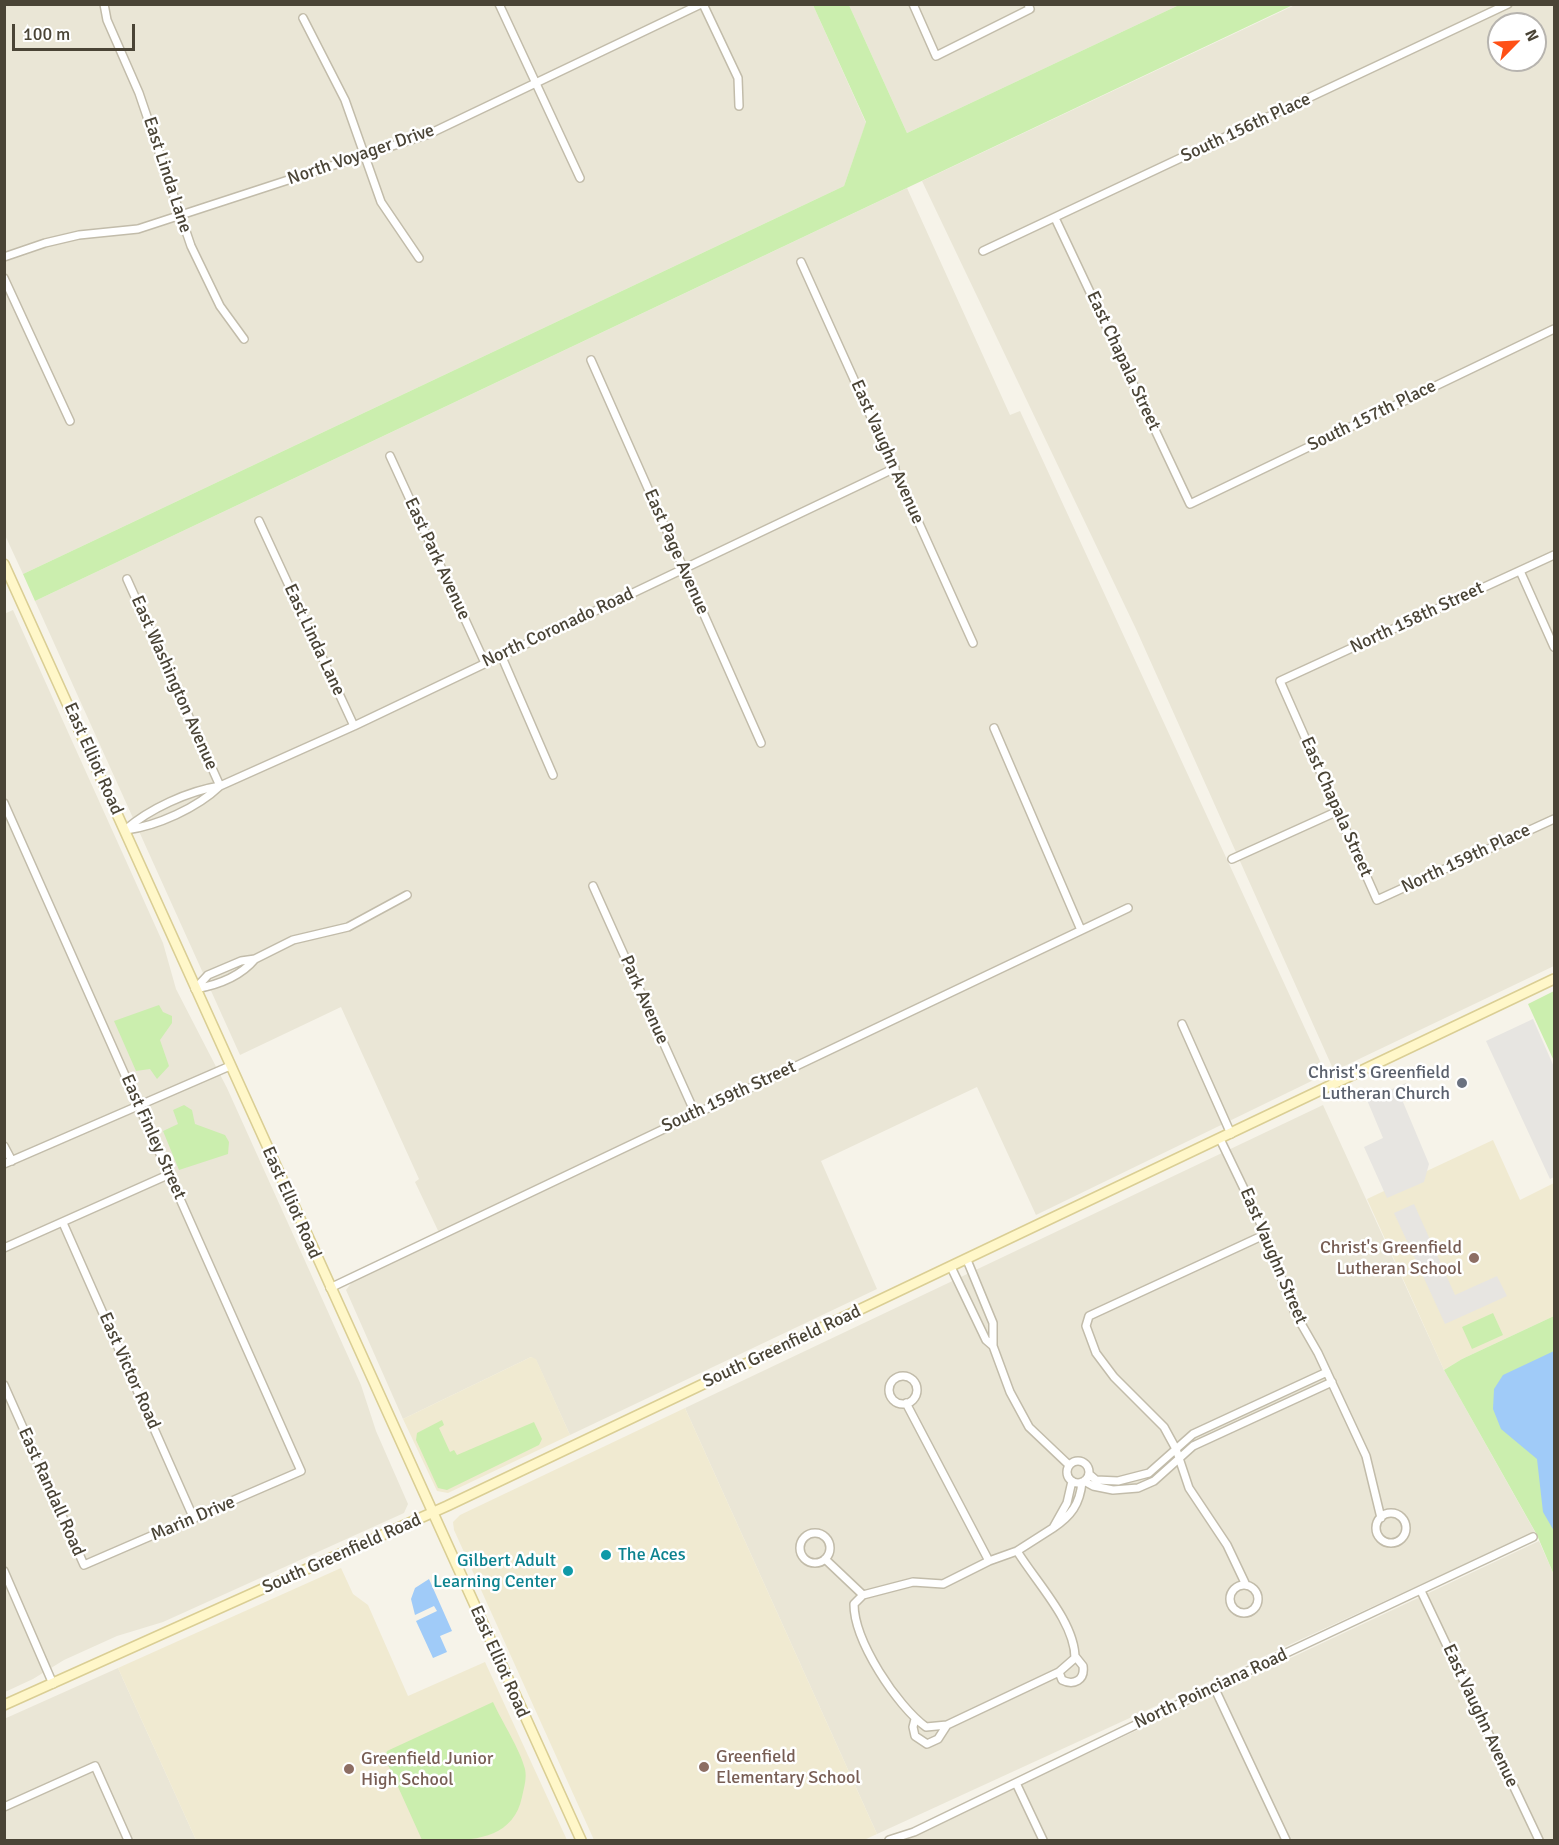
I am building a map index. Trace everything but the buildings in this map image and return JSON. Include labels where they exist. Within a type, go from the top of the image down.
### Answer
[{"type":"main road","name":"East Elliot Road","points":[[4,564],[580,1840]]},
{"type":"main road","name":"South Greenfield Road","points":[[4,1705],[432,1513],[1554,979]]},
{"type":"street","name":"East Linda Lane","points":[[104,4],[107,21],[140,93],[204,277],[244,339]]},
{"type":"street","points":[[499,4],[580,178]]},
{"type":"street","name":"North Voyager Drive","points":[[4,257],[45,243],[79,236],[138,229],[429,134],[702,4]]},
{"type":"street","points":[[702,4],[738,78],[739,106]]},
{"type":"street","points":[[913,4],[936,56],[1029,7]]},
{"type":"street","name":"South 156th Place","points":[[983,251],[1508,4]]},
{"type":"street","points":[[303,18],[345,100],[363,157],[381,202],[419,258]]},
{"type":"street","name":"East Chapala Street","points":[[1055,218],[1190,504]]},
{"type":"street","name":"East Vaughn Avenue","points":[[801,262],[973,643]]},
{"type":"street","points":[[4,278],[70,421]]},
{"type":"street","name":"South 157th Place","points":[[1190,504],[1554,329]]},
{"type":"street","name":"East Page Avenue","points":[[591,360],[761,743]]},
{"type":"street","name":"East Park Avenue","points":[[390,456],[485,663]]},
{"type":"street","name":"North Coronado Road","points":[[125,830],[144,828],[208,797],[220,786],[354,726],[895,468]]},
{"type":"street","name":"East Linda Lane","points":[[259,521],[354,726]]},
{"type":"street","name":"North 158th Street","points":[[1280,681],[1554,555]]},
{"type":"street","points":[[1520,571],[1554,646]]},
{"type":"street","name":"East Washington Avenue","points":[[128,579],[220,786]]},
{"type":"street","points":[[501,655],[553,775]]},
{"type":"street","name":"East Chapala Street","points":[[1280,681],[1377,900]]},
{"type":"street","points":[[993,728],[1081,930]]},
{"type":"street","name":"East Finley Street","points":[[4,803],[301,1471]]},
{"type":"street","points":[[1232,859],[1338,811]]},
{"type":"street","name":"North 159th Place","points":[[1377,900],[1554,819]]},
{"type":"street","name":"Park Avenue","points":[[593,886],[695,1113]]},
{"type":"street","points":[[195,989],[208,975],[241,961],[255,959],[293,940],[348,927],[406,895]]},
{"type":"street","name":"South 159th Street","points":[[330,1288],[1128,908]]},
{"type":"street","points":[[1182,1024],[1231,1134]]},
{"type":"street","points":[[4,1146],[8,1163],[230,1066]]},
{"type":"street","name":"East Vaughn Street","points":[[1220,1139],[1236,1168],[1296,1313],[1332,1382],[1366,1456],[1381,1518]]},
{"type":"street","points":[[4,1248],[170,1174]]},
{"type":"street","name":"East Victor Road","points":[[63,1223],[194,1519]]},
{"type":"street","points":[[1246,1585],[1235,1588],[1230,1596],[1232,1606],[1243,1613],[1252,1611],[1258,1599],[1256,1591],[1246,1585],[1227,1545],[1189,1488],[1176,1449],[1164,1427],[1114,1377],[1096,1353],[1086,1326],[1089,1316],[1264,1235]]},
{"type":"street","points":[[967,1260],[993,1323],[993,1346],[1010,1392],[1029,1427],[1069,1465]]},
{"type":"street","points":[[951,1267],[986,1340],[993,1346]]},
{"type":"street","points":[[971,1309],[985,1303]]},
{"type":"street","points":[[1071,1481],[1085,1479],[1118,1481],[1149,1473],[1193,1434],[1327,1372]]},
{"type":"street","points":[[906,1404],[916,1395],[917,1386],[907,1376],[898,1376],[891,1382],[889,1392],[893,1400],[906,1404],[989,1561]]},
{"type":"street","points":[[1085,1479],[1093,1486],[1113,1490],[1138,1488],[1154,1480],[1193,1446],[1332,1382]]},
{"type":"street","name":"East Randall Road","points":[[4,1385],[84,1565]]},
{"type":"street","points":[[1259,1404],[1263,1413]]},
{"type":"street","points":[[1053,1528],[1070,1493],[1071,1481],[1067,1475],[1069,1465],[1075,1461],[1083,1462],[1088,1467],[1085,1479],[1076,1506],[1065,1520],[1053,1528],[1017,1551],[989,1561],[943,1584],[913,1582],[863,1595],[854,1604],[854,1616],[879,1672],[915,1719],[926,1727],[947,1725],[1059,1672],[1075,1657]]},
{"type":"street","name":"Marin Drive","points":[[84,1565],[301,1471]]},
{"type":"street","points":[[1390,1514],[1400,1516],[1405,1524],[1402,1539],[1393,1543],[1380,1539],[1376,1526],[1381,1518],[1390,1514]]},
{"type":"street","points":[[816,1532],[826,1536],[830,1546],[825,1559],[816,1563],[803,1557],[800,1544],[806,1535],[816,1532]]},
{"type":"street","name":"North Poinciana Road","points":[[890,1840],[914,1832],[1214,1687],[1533,1538]]},
{"type":"street","points":[[1017,1551],[1069,1629],[1075,1657],[1084,1671],[1077,1682],[1069,1683],[1062,1680],[1059,1672]]},
{"type":"street","points":[[825,1559],[863,1595]]},
{"type":"street","points":[[4,1571],[53,1684]]},
{"type":"street","name":"East Vaughn Avenue","points":[[1421,1591],[1539,1840]]},
{"type":"street","points":[[1214,1687],[1286,1840]]},
{"type":"street","points":[[915,1719],[913,1727],[915,1736],[927,1744],[938,1739],[947,1725]]},
{"type":"street","points":[[4,1807],[95,1766],[128,1840]]},
{"type":"street","points":[[1016,1784],[1043,1840]]},
{"type":"shaded area","points":[[4,5],[813,5],[866,123],[844,186],[23,574],[4,533]]},
{"type":"shaded area","points":[[849,5],[1179,5],[907,133]]},
{"type":"shaded area","points":[[1295,5],[1554,5],[1554,966],[1334,1071],[1136,629],[922,181]]},
{"type":"shaded area","points":[[907,188],[1010,415],[1020,411],[1326,1074],[1036,1215],[977,1087],[821,1161],[877,1289],[570,1435],[536,1360],[531,1357],[403,1419],[346,1290],[352,1282],[442,1239],[415,1182],[419,1179],[341,1007],[240,1055],[35,601]]},
{"type":"shaded area","points":[[13,610],[163,943],[176,989],[227,1088],[361,1385],[376,1431],[408,1504],[404,1513],[163,1622],[117,1636],[64,1660],[33,1679],[5,1692],[4,614]]},
{"type":"shaded area","points":[[1533,1019],[1554,1067],[1554,1177],[1550,1179],[1486,1041]]},
{"type":"shaded area","points":[[1406,1083],[1409,1090],[1403,1102],[1429,1164],[1424,1182],[1387,1198],[1364,1147],[1383,1138],[1367,1100]]},
{"type":"shaded area","points":[[1323,1105],[1444,1370],[1535,1532],[877,1834],[685,1408]]},
{"type":"shaded area","name":"Christ's Greenfield Lutheran School","points":[[1493,1140],[1520,1200],[1554,1183],[1554,1316],[1462,1359],[1444,1370],[1367,1199]]},
{"type":"shaded area","points":[[1414,1204],[1455,1295],[1497,1276],[1507,1296],[1445,1324],[1394,1213]]},
{"type":"shaded area","points":[[531,1357],[536,1359],[570,1435],[448,1493],[437,1491],[403,1419]]},
{"type":"shaded area","points":[[685,1408],[877,1834],[864,1840],[594,1840],[454,1530],[453,1522],[460,1515]]},
{"type":"shaded area","points":[[1539,1541],[1554,1575],[1554,1840],[904,1840]]},
{"type":"shaded area","name":"Greenfield Junior High School","points":[[341,1568],[353,1594],[368,1605],[408,1696],[485,1662],[567,1840],[196,1840],[118,1668]]},
{"type":"shaded area","points":[[118,1668],[196,1840],[5,1840],[4,1719]]},
{"type":"green space","points":[[813,5],[849,5],[907,133],[1179,5],[1293,5],[35,601],[23,574],[844,186],[866,122]]},
{"type":"green space","points":[[1554,991],[1554,1061],[1528,1004]]},
{"type":"green space","points":[[159,1005],[163,1012],[172,1016],[172,1023],[160,1040],[169,1066],[157,1079],[150,1069],[136,1071],[114,1021]]},
{"type":"green space","points":[[184,1105],[192,1110],[195,1124],[225,1135],[229,1142],[228,1154],[179,1170],[163,1131],[178,1124],[173,1110]]},
{"type":"green space","points":[[1493,1313],[1503,1335],[1472,1349],[1462,1327]]},
{"type":"green space","points":[[1554,1316],[1554,1575],[1537,1535],[1444,1370],[1462,1359]]},
{"type":"green space","points":[[442,1420],[444,1425],[439,1428],[450,1452],[454,1450],[457,1455],[534,1422],[542,1439],[539,1445],[447,1490],[438,1488],[416,1440],[417,1433]]},
{"type":"green space","points":[[493,1702],[525,1769],[522,1797],[516,1813],[508,1824],[482,1837],[422,1840],[385,1758],[387,1751]]},
{"type":"water","points":[[1554,1351],[1554,1531],[1543,1512],[1537,1459],[1501,1429],[1493,1409],[1494,1389],[1503,1375]]},
{"type":"water","points":[[429,1579],[452,1631],[440,1636],[447,1652],[433,1658],[416,1621],[437,1611],[434,1606],[415,1615],[411,1599],[415,1588]]},
{"type":"place","name":"Christ's Greenfield Lutheran Church","points":[[1462,1083]]},
{"type":"place","name":"Christ's Greenfield Lutheran School","points":[[1474,1258]]},
{"type":"place","name":"The Aces","points":[[606,1555]]},
{"type":"place","name":"Gilbert Adult Learning Center","points":[[568,1571]]},
{"type":"place","name":"Greenfield Elementary School","points":[[704,1767]]},
{"type":"place","name":"Greenfield Junior High School","points":[[349,1769]]}]
